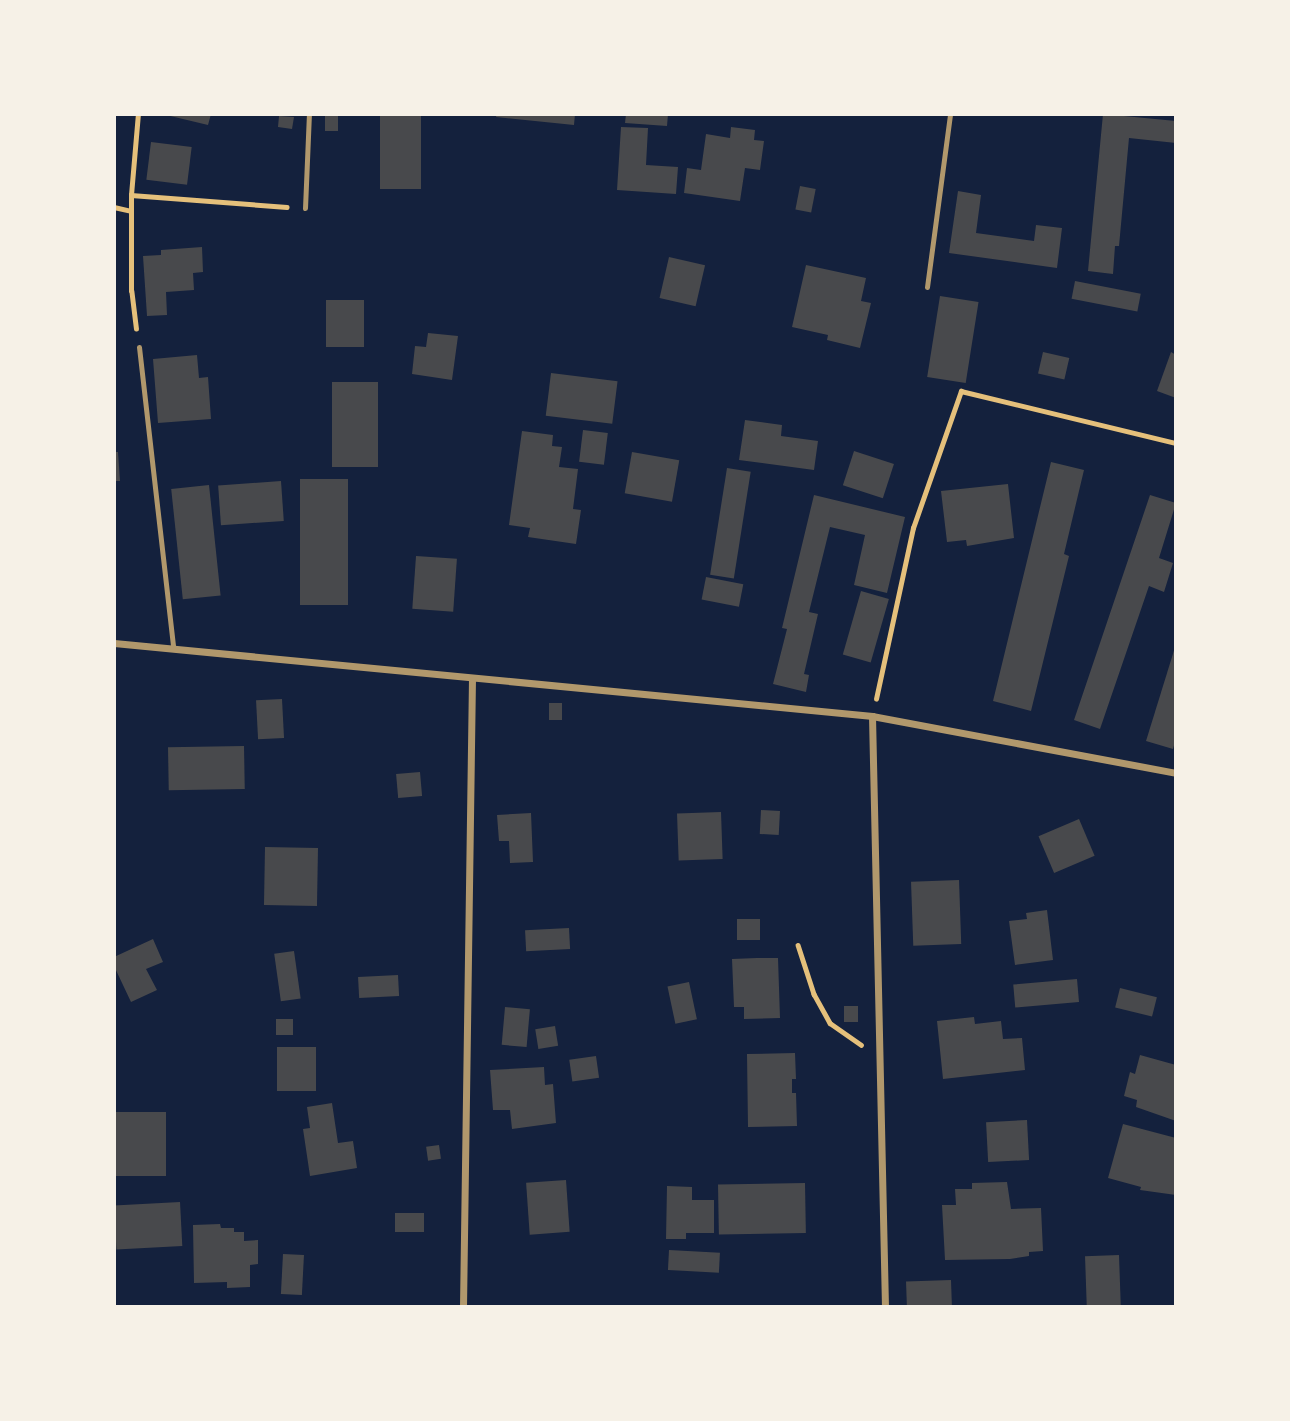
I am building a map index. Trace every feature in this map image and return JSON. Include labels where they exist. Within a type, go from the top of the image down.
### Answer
[{"type":"street","points":[[114,643],[873,716],[1176,774]]},
{"type":"street","points":[[463,1307],[472,678]]},
{"type":"street","points":[[873,716],[885,1307]]},
{"type":"lane","points":[[305,208],[309,114]]},
{"type":"lane","points":[[927,287],[950,114]]},
{"type":"lane","points":[[138,347],[173,647]]},
{"type":"path","points":[[138,114],[131,195],[131,291],[138,347]]},
{"type":"path","points":[[131,195],[305,208]]},
{"type":"path","points":[[114,207],[131,211]]},
{"type":"path","points":[[873,716],[913,528],[961,391],[1176,443]]},
{"type":"path","points":[[798,945],[814,994],[830,1023],[855,1042],[869,1048],[878,1048]]},
{"type":"building","points":[[162,114],[211,114],[208,125]]},
{"type":"building","points":[[380,114],[421,114],[421,189],[380,189]]},
{"type":"building","points":[[497,114],[575,114],[574,125],[496,117]]},
{"type":"building","points":[[626,114],[668,114],[667,126],[625,123]]},
{"type":"building","points":[[1103,114],[1176,121],[1176,143],[1129,138],[1119,246],[1115,246],[1113,274],[1088,271]]},
{"type":"building","points":[[325,115],[338,115],[338,131],[325,131]]},
{"type":"building","points":[[279,116],[294,117],[292,129],[278,127]]},
{"type":"building","points":[[621,127],[648,128],[646,165],[678,167],[676,194],[617,190]]},
{"type":"building","points":[[731,127],[755,130],[754,140],[764,141],[760,170],[745,168],[740,201],[684,193],[687,168],[701,170],[706,134],[730,138]]},
{"type":"building","points":[[151,142],[192,147],[187,185],[146,180]]},
{"type":"building","points":[[800,186],[816,189],[811,213],[795,210]]},
{"type":"building","points":[[958,191],[981,195],[976,233],[1034,241],[1036,225],[1062,228],[1057,268],[949,253]]},
{"type":"building","points":[[202,247],[203,272],[193,273],[194,290],[166,292],[167,315],[147,316],[143,256],[161,255],[161,250]]},
{"type":"building","points":[[669,257],[705,265],[696,306],[660,298]]},
{"type":"building","points":[[806,265],[866,278],[861,301],[871,303],[860,348],[827,340],[828,335],[792,327]]},
{"type":"building","points":[[1075,281],[1141,294],[1137,311],[1072,299]]},
{"type":"building","points":[[940,296],[979,302],[966,383],[927,377]]},
{"type":"building","points":[[326,300],[364,300],[364,347],[326,347]]},
{"type":"building","points":[[428,333],[458,336],[452,380],[412,374],[415,346],[426,347]]},
{"type":"building","points":[[1043,352],[1069,358],[1064,380],[1038,373]]},
{"type":"building","points":[[1171,352],[1176,355],[1176,398],[1157,391]]},
{"type":"building","points":[[197,355],[199,378],[208,377],[211,419],[158,423],[153,359]]},
{"type":"building","points":[[551,373],[618,381],[612,424],[546,416]]},
{"type":"building","points":[[332,382],[378,382],[378,467],[332,467]]},
{"type":"building","points":[[745,420],[782,425],[781,436],[818,441],[814,470],[739,460]]},
{"type":"building","points":[[583,430],[608,433],[604,465],[579,462]]},
{"type":"building","points":[[522,431],[553,435],[552,446],[562,447],[559,467],[578,469],[573,509],[581,510],[576,544],[528,537],[530,528],[509,525]]},
{"type":"building","points":[[854,451],[894,464],[883,498],[843,485]]},
{"type":"building","points":[[114,452],[118,452],[120,481],[114,481]]},
{"type":"building","points":[[632,452],[679,460],[672,502],[625,493]]},
{"type":"building","points":[[1051,462],[1084,470],[1064,554],[1069,556],[1031,711],[993,701]]},
{"type":"building","points":[[727,468],[751,472],[734,578],[710,575]]},
{"type":"building","points":[[300,479],[348,479],[348,605],[300,605]]},
{"type":"building","points":[[281,481],[284,521],[221,525],[218,485]]},
{"type":"building","points":[[1008,484],[1014,538],[967,546],[966,540],[947,542],[941,491]]},
{"type":"building","points":[[209,485],[221,595],[183,599],[171,489]]},
{"type":"building","points":[[814,495],[905,517],[887,593],[854,585],[865,535],[830,527],[809,612],[818,614],[804,674],[809,675],[806,692],[773,684],[787,629],[782,628]]},
{"type":"building","points":[[1150,495],[1176,503],[1159,558],[1173,563],[1164,592],[1149,586],[1100,729],[1074,720]]},
{"type":"building","points":[[416,556],[457,559],[453,612],[412,609]]},
{"type":"building","points":[[706,577],[743,584],[739,607],[702,600]]},
{"type":"building","points":[[861,591],[889,599],[871,662],[843,654]]},
{"type":"building","points":[[1176,644],[1176,738],[1173,749],[1146,741]]},
{"type":"building","points":[[282,699],[284,738],[258,739],[256,700]]},
{"type":"building","points":[[549,703],[562,703],[562,720],[549,720]]},
{"type":"building","points":[[244,746],[245,789],[169,790],[168,747]]},
{"type":"building","points":[[420,772],[422,796],[398,798],[396,774]]},
{"type":"building","points":[[761,810],[780,811],[779,835],[760,834]]},
{"type":"building","points":[[721,812],[723,859],[679,861],[677,814]]},
{"type":"building","points":[[531,813],[533,862],[510,863],[509,841],[499,841],[497,815]]},
{"type":"building","points":[[1079,819],[1095,856],[1054,873],[1038,836]]},
{"type":"building","points":[[265,847],[318,848],[317,906],[264,905]]},
{"type":"building","points":[[959,880],[961,944],[913,946],[911,882]]},
{"type":"building","points":[[1047,910],[1053,960],[1015,965],[1009,921],[1027,919],[1026,913]]},
{"type":"building","points":[[737,919],[760,919],[760,940],[737,940]]},
{"type":"building","points":[[569,928],[570,949],[526,951],[525,930]]},
{"type":"building","points":[[153,939],[163,962],[146,969],[157,990],[131,1002],[114,966],[114,957]]},
{"type":"building","points":[[294,951],[301,999],[281,1001],[274,954]]},
{"type":"building","points":[[778,958],[780,1018],[744,1019],[744,1007],[734,1007],[732,959]]},
{"type":"building","points":[[398,975],[399,996],[359,998],[358,977]]},
{"type":"building","points":[[1077,979],[1079,1002],[1015,1007],[1013,985]]},
{"type":"building","points":[[689,982],[697,1019],[675,1024],[667,987]]},
{"type":"building","points":[[1120,988],[1157,997],[1152,1017],[1115,1007]]},
{"type":"building","points":[[844,1006],[858,1006],[858,1022],[844,1022]]},
{"type":"building","points":[[505,1007],[530,1009],[527,1047],[502,1045]]},
{"type":"building","points":[[974,1017],[975,1024],[1001,1021],[1003,1039],[1022,1038],[1025,1070],[943,1079],[937,1021]]},
{"type":"building","points":[[276,1019],[293,1019],[293,1035],[276,1035]]},
{"type":"building","points":[[555,1026],[558,1046],[538,1049],[535,1029]]},
{"type":"building","points":[[277,1047],[316,1047],[316,1091],[277,1091]]},
{"type":"building","points":[[795,1053],[796,1079],[792,1079],[792,1093],[796,1093],[797,1126],[748,1127],[747,1054]]},
{"type":"building","points":[[1140,1055],[1176,1065],[1176,1121],[1136,1107],[1137,1100],[1124,1096],[1130,1072],[1135,1074]]},
{"type":"building","points":[[596,1056],[599,1078],[572,1082],[569,1060]]},
{"type":"building","points":[[544,1067],[545,1085],[553,1084],[556,1123],[512,1129],[510,1110],[493,1110],[490,1070]]},
{"type":"building","points":[[332,1103],[338,1143],[353,1141],[357,1168],[310,1176],[303,1129],[310,1128],[307,1107]]},
{"type":"building","points":[[114,1112],[166,1112],[166,1176],[114,1176]]},
{"type":"building","points":[[1027,1120],[1029,1160],[988,1162],[986,1122]]},
{"type":"building","points":[[1123,1124],[1176,1138],[1176,1195],[1140,1190],[1141,1187],[1108,1178]]},
{"type":"building","points":[[439,1145],[441,1159],[428,1161],[426,1147]]},
{"type":"building","points":[[566,1180],[570,1232],[530,1235],[526,1183]]},
{"type":"building","points":[[1007,1182],[1011,1209],[1041,1208],[1043,1251],[1029,1252],[1029,1256],[1010,1259],[945,1260],[942,1205],[956,1205],[955,1189],[972,1189],[972,1183]]},
{"type":"building","points":[[805,1183],[806,1233],[719,1235],[718,1185]]},
{"type":"building","points":[[667,1186],[692,1187],[692,1200],[714,1200],[714,1233],[686,1233],[686,1239],[666,1239]]},
{"type":"building","points":[[180,1202],[182,1246],[116,1249],[114,1205]]},
{"type":"building","points":[[395,1213],[424,1213],[424,1232],[395,1232]]},
{"type":"building","points":[[220,1224],[221,1228],[234,1228],[234,1232],[244,1232],[244,1241],[258,1240],[258,1264],[250,1265],[250,1287],[227,1288],[227,1282],[194,1283],[193,1225]]},
{"type":"building","points":[[669,1250],[720,1253],[719,1273],[668,1270]]},
{"type":"building","points":[[283,1254],[304,1255],[302,1295],[281,1294]]},
{"type":"building","points":[[1119,1255],[1121,1306],[1087,1307],[1085,1256]]},
{"type":"building","points":[[951,1280],[952,1307],[907,1307],[906,1282]]}]
